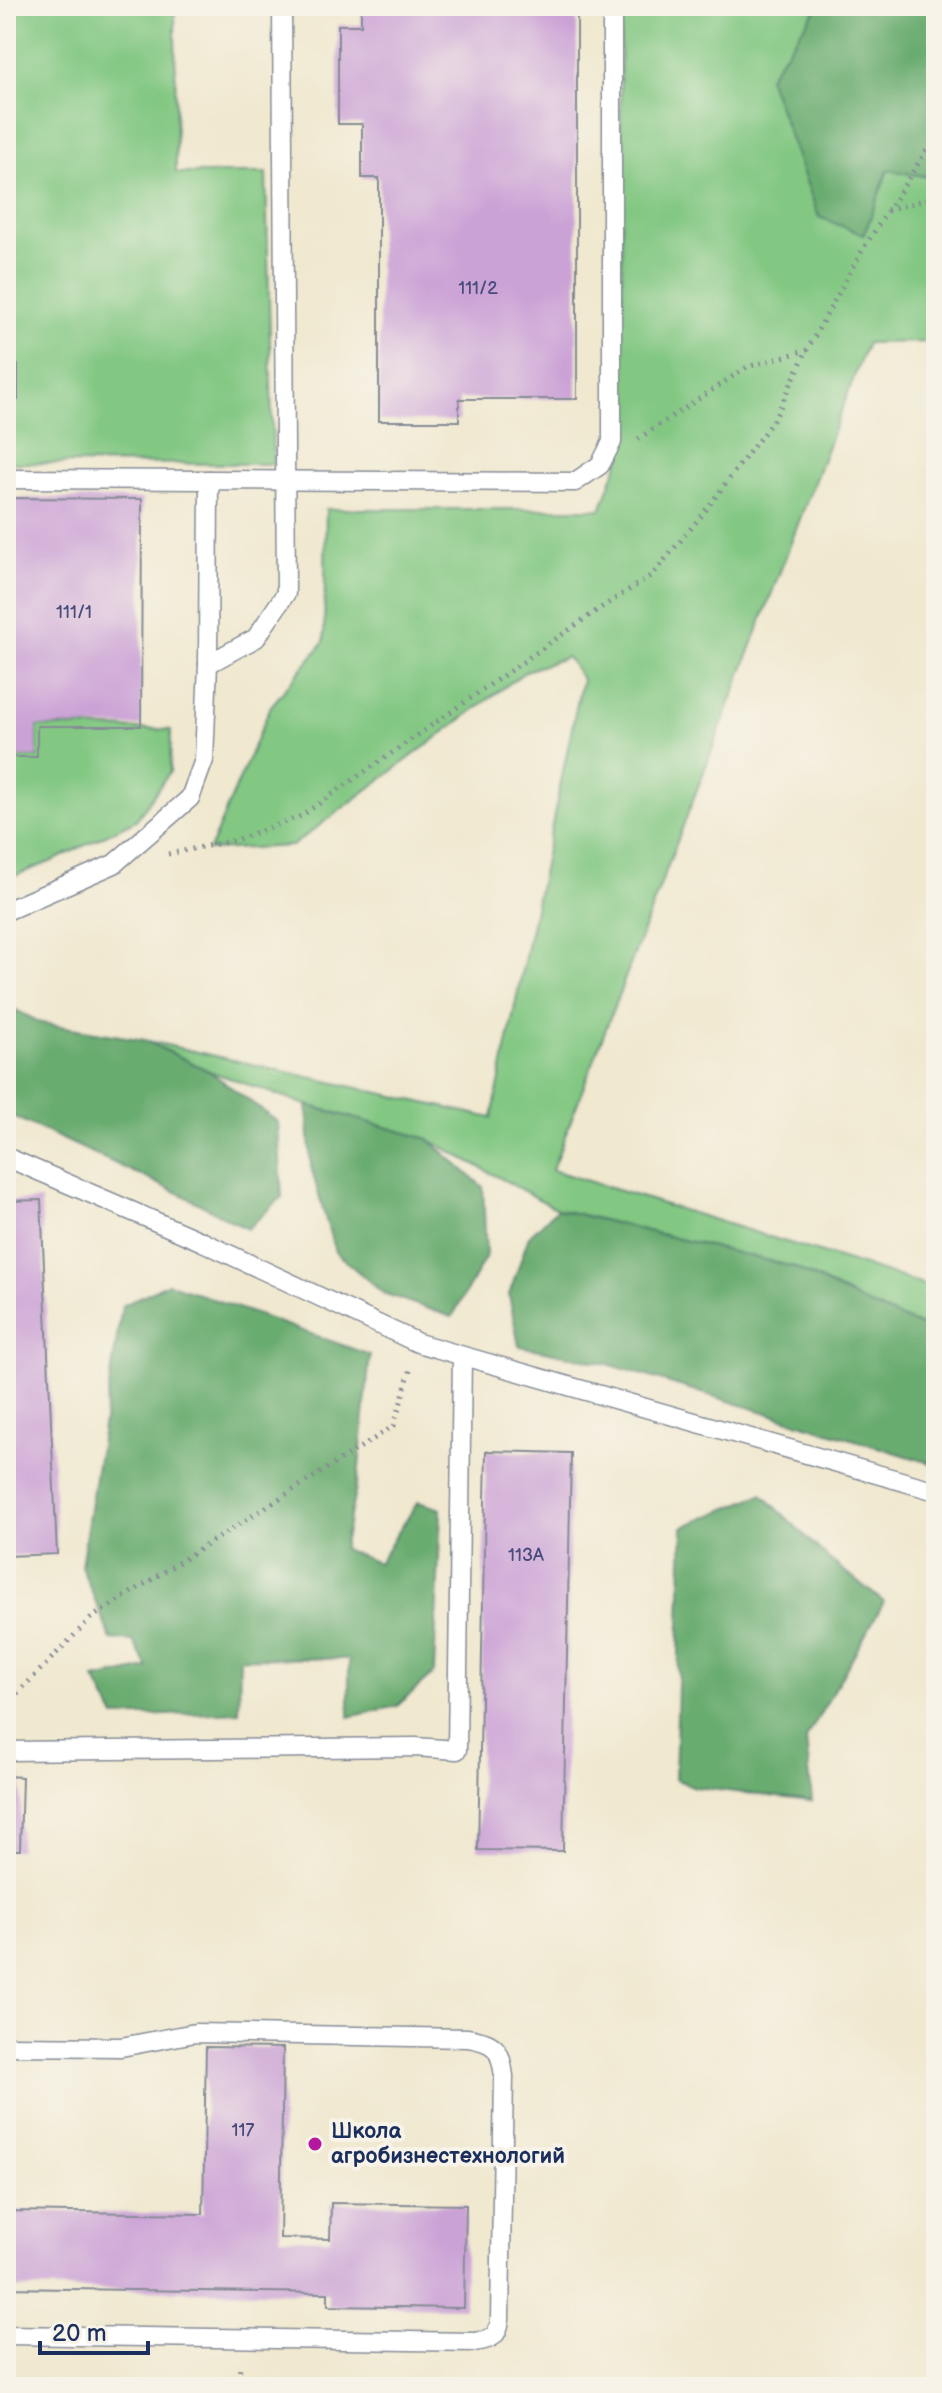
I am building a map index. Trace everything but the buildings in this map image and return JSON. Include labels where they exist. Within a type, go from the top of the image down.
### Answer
[{"type":"lane","points":[[208,664],[256,638],[286,593],[282,6]]},
{"type":"lane","points":[[6,479],[575,482],[600,465],[612,442],[612,6]]},
{"type":"lane","points":[[6,911],[114,864],[190,798],[204,760],[209,480]]},
{"type":"lane","points":[[6,1157],[203,1242],[418,1343],[936,1491]]},
{"type":"lane","points":[[6,1751],[415,1747],[457,1750],[462,1356]]},
{"type":"lane","points":[[6,2046],[121,2047],[195,2033],[468,2038],[488,2042],[501,2054],[504,2076],[500,2319],[499,2332],[493,2339],[475,2342],[6,2335]]},
{"type":"path","points":[[164,855],[236,840],[301,816],[652,575],[775,418],[807,350],[886,211],[936,136]]},
{"type":"path","points":[[886,211],[936,197]]},
{"type":"path","points":[[638,439],[747,367],[807,350]]},
{"type":"path","points":[[6,1705],[91,1618],[394,1426],[418,1343]]},
{"type":"green space","points":[[6,6],[175,6],[176,173],[266,173],[273,464],[6,463]]},
{"type":"green space","points":[[620,6],[819,6],[768,77],[820,217],[888,170],[936,178],[936,342],[867,343],[552,1170],[936,1288],[936,1332],[862,1302],[794,1267],[557,1209],[428,1139],[307,1105],[209,1071],[144,1040],[492,1118],[582,679],[567,657],[526,671],[292,846],[209,850],[271,706],[324,642],[326,509],[601,509],[623,450]]},
{"type":"green space","points":[[819,6],[936,6],[936,178],[888,170],[864,235],[819,217],[768,77]]},
{"type":"green space","points":[[37,726],[171,730],[170,772],[136,820],[55,860],[6,879],[6,757],[37,757]]},
{"type":"green space","points":[[6,1005],[41,1023],[144,1040],[209,1071],[278,1122],[282,1197],[247,1229],[183,1195],[6,1113]]},
{"type":"green space","points":[[307,1105],[428,1139],[483,1187],[486,1256],[452,1317],[383,1293],[335,1252],[311,1167]]},
{"type":"green space","points":[[557,1209],[794,1267],[862,1302],[936,1332],[936,1465],[608,1364],[519,1346],[509,1295],[529,1236]]},
{"type":"green space","points":[[168,1283],[370,1355],[358,1478],[343,1549],[378,1563],[418,1502],[441,1509],[434,1673],[397,1706],[349,1717],[349,1659],[240,1658],[239,1712],[115,1717],[95,1679],[148,1668],[133,1641],[111,1639],[81,1566],[122,1306]]},
{"type":"green space","points":[[762,1494],[829,1559],[884,1602],[806,1739],[812,1801],[694,1787],[675,1779],[683,1527]]},
{"type":"place","name":"Школа агробизнестехнологий","points":[[315,2144]]}]
